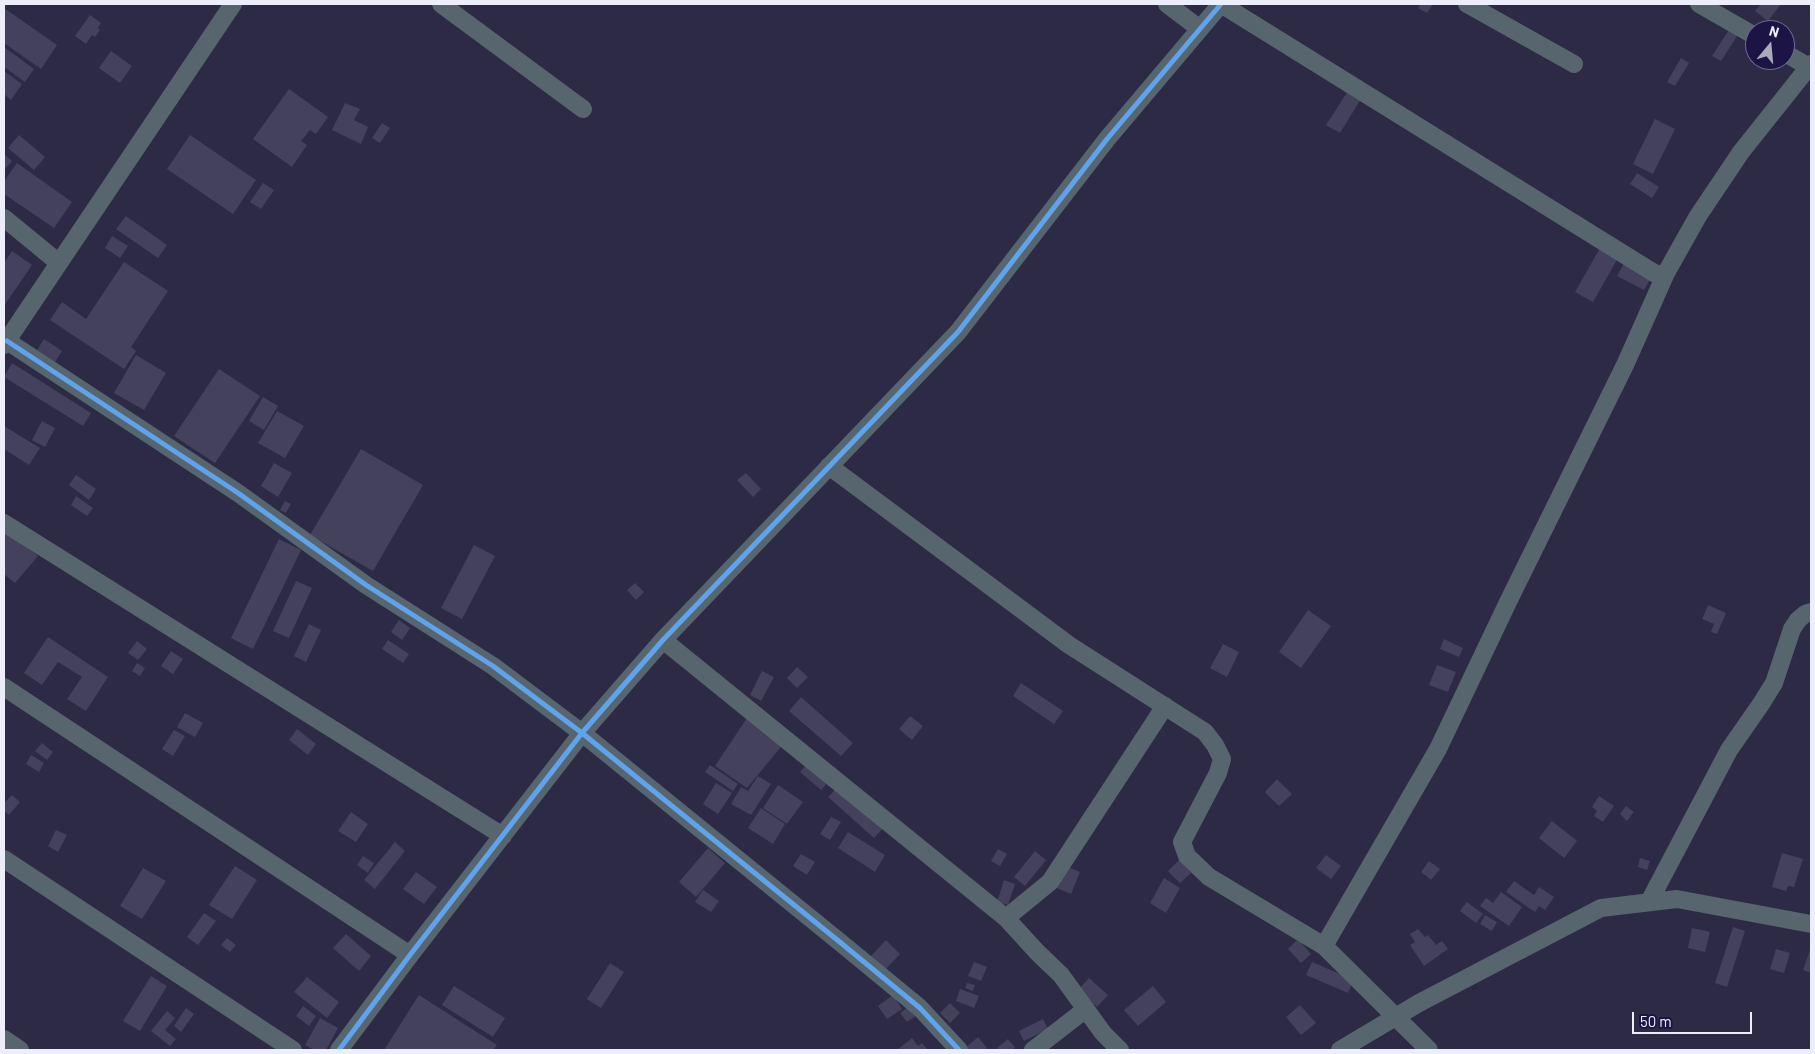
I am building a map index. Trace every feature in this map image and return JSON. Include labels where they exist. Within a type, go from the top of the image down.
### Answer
[{"type":"street","points":[[233,4],[5,343],[238,493],[366,585],[493,666],[582,733],[920,1008],[959,1050]]},
{"type":"street","points":[[441,4],[583,109]]},
{"type":"street","points":[[1167,4],[1200,29]]},
{"type":"street","points":[[339,1050],[582,733],[663,640],[958,332],[1107,139],[1221,4],[1654,273],[1661,275],[1666,273]]},
{"type":"street","points":[[1468,4],[1574,64]]},
{"type":"street","points":[[1699,4],[1745,30]]},
{"type":"street","points":[[1324,946],[1438,749],[1625,365],[1666,273],[1698,216],[1741,152],[1811,66],[1795,58]]},
{"type":"street","points":[[4,218],[59,263]]},
{"type":"street","points":[[829,466],[1069,645],[1205,732],[1216,745],[1222,758],[1218,774],[1182,842],[1186,856],[1209,877],[1324,946],[1428,1050]]},
{"type":"street","points":[[4,522],[503,836]]},
{"type":"street","points":[[1649,902],[1729,750],[1774,683],[1792,629],[1798,620],[1811,612]]},
{"type":"street","points":[[663,640],[1006,918],[1037,952],[1062,975],[1103,1033],[1120,1050]]},
{"type":"street","points":[[4,686],[410,955]]},
{"type":"street","points":[[1006,918],[1050,882],[1165,706]]},
{"type":"street","points":[[4,858],[293,1050]]},
{"type":"street","points":[[1340,1050],[1419,1003],[1601,908],[1677,899],[1811,924]]},
{"type":"street","points":[[1033,1050],[1086,1009]]},
{"type":"street","points":[[4,1039],[20,1050]]},
{"type":"building","points":[[1421,4],[1433,4],[1427,13],[1418,8]]},
{"type":"building","points":[[1761,4],[1781,4],[1769,20],[1755,11]]},
{"type":"building","points":[[4,8],[57,45],[41,69],[4,43]]},
{"type":"building","points":[[90,15],[101,23],[98,28],[100,30],[95,37],[92,35],[86,44],[75,36]]},
{"type":"building","points":[[1730,28],[1739,33],[1721,61],[1712,56]]},
{"type":"building","points":[[4,47],[34,69],[25,82],[4,67]]},
{"type":"building","points":[[111,51],[132,66],[120,83],[99,68]]},
{"type":"building","points":[[1681,58],[1689,63],[1675,86],[1667,82]]},
{"type":"building","points":[[4,71],[22,84],[11,100],[4,94]]},
{"type":"building","points":[[289,89],[328,117],[316,134],[310,130],[301,141],[307,145],[292,167],[253,139]]},
{"type":"building","points":[[1348,91],[1361,99],[1340,133],[1326,125]]},
{"type":"building","points":[[345,103],[360,109],[354,120],[368,127],[361,144],[332,130]]},
{"type":"building","points":[[1655,119],[1675,129],[1653,174],[1633,164]]},
{"type":"building","points":[[382,123],[390,128],[380,143],[372,138]]},
{"type":"building","points":[[19,135],[45,157],[34,170],[8,148]]},
{"type":"building","points":[[190,135],[256,180],[233,214],[167,169]]},
{"type":"building","points":[[4,154],[12,161],[6,168],[4,166]]},
{"type":"building","points":[[17,163],[72,202],[54,228],[4,194],[4,181]]},
{"type":"building","points":[[1637,173],[1659,187],[1652,198],[1630,184]]},
{"type":"building","points":[[263,183],[274,190],[261,209],[250,202]]},
{"type":"building","points":[[126,216],[167,245],[158,258],[116,229]]},
{"type":"building","points":[[112,236],[128,246],[120,258],[105,248]]},
{"type":"building","points":[[1600,248],[1618,258],[1593,302],[1575,292]]},
{"type":"building","points":[[12,251],[32,265],[4,306],[4,263]]},
{"type":"building","points":[[124,262],[168,291],[131,347],[136,351],[124,369],[50,320],[62,302],[86,319]]},
{"type":"building","points":[[1625,262],[1652,276],[1644,290],[1617,276]]},
{"type":"building","points":[[44,339],[62,351],[55,362],[37,350]]},
{"type":"building","points":[[136,355],[166,373],[144,410],[114,393]]},
{"type":"building","points":[[12,363],[91,413],[83,426],[4,377]]},
{"type":"building","points":[[219,369],[260,396],[215,463],[174,436]]},
{"type":"building","points":[[263,397],[278,406],[264,430],[249,421]]},
{"type":"building","points":[[277,411],[304,426],[285,458],[258,443]]},
{"type":"building","points":[[42,421],[55,428],[45,447],[32,440]]},
{"type":"building","points":[[4,426],[40,448],[29,465],[4,449]]},
{"type":"building","points":[[361,449],[423,485],[373,571],[310,535]]},
{"type":"building","points":[[274,463],[292,473],[278,497],[261,486]]},
{"type":"building","points":[[746,473],[761,489],[753,497],[737,480]]},
{"type":"building","points":[[76,475],[96,489],[89,500],[69,485]]},
{"type":"building","points":[[76,496],[93,508],[87,516],[71,505]]},
{"type":"building","points":[[285,501],[291,504],[286,513],[280,510]]},
{"type":"building","points":[[5,529],[38,556],[15,583],[4,574]]},
{"type":"building","points":[[279,539],[301,550],[253,649],[231,638]]},
{"type":"building","points":[[474,545],[495,556],[462,619],[441,608]]},
{"type":"building","points":[[296,581],[312,588],[289,638],[273,631]]},
{"type":"building","points":[[635,583],[644,592],[636,600],[627,590]]},
{"type":"building","points":[[1708,605],[1726,613],[1717,634],[1711,632],[1714,624],[1702,619]]},
{"type":"building","points":[[1308,610],[1331,626],[1301,668],[1279,652]]},
{"type":"building","points":[[399,620],[410,628],[402,640],[391,632]]},
{"type":"building","points":[[309,624],[321,630],[306,662],[294,656]]},
{"type":"building","points":[[48,637],[108,677],[86,711],[67,699],[82,677],[58,662],[42,685],[24,673]]},
{"type":"building","points":[[1444,639],[1463,648],[1459,657],[1440,649]]},
{"type":"building","points":[[388,640],[409,654],[403,663],[382,649]]},
{"type":"building","points":[[137,641],[147,649],[138,660],[128,653]]},
{"type":"building","points":[[1223,644],[1239,652],[1227,677],[1210,668]]},
{"type":"building","points":[[171,651],[183,659],[173,674],[161,666]]},
{"type":"building","points":[[137,663],[145,668],[140,676],[132,671]]},
{"type":"building","points":[[1437,665],[1456,672],[1448,692],[1429,685]]},
{"type":"building","points":[[797,667],[808,677],[797,688],[787,678]]},
{"type":"building","points":[[762,671],[774,677],[761,701],[750,695]]},
{"type":"building","points":[[1021,683],[1063,711],[1054,724],[1013,696]]},
{"type":"building","points":[[801,697],[853,743],[841,756],[789,711]]},
{"type":"building","points":[[185,713],[203,723],[195,737],[177,727]]},
{"type":"building","points":[[910,716],[923,726],[912,740],[899,729]]},
{"type":"building","points":[[747,718],[785,742],[747,788],[715,766]]},
{"type":"building","points":[[297,729],[316,744],[308,755],[289,740]]},
{"type":"building","points":[[174,730],[185,736],[173,756],[162,749]]},
{"type":"building","points":[[42,743],[53,752],[47,760],[35,751]]},
{"type":"building","points":[[31,755],[44,763],[39,772],[26,764]]},
{"type":"building","points":[[808,763],[829,781],[821,790],[800,772]]},
{"type":"building","points":[[710,765],[738,784],[733,791],[705,772]]},
{"type":"building","points":[[758,776],[771,784],[751,815],[731,804],[741,787],[748,791]]},
{"type":"building","points":[[1277,779],[1292,794],[1279,806],[1265,792]]},
{"type":"building","points":[[716,783],[732,793],[718,814],[703,804]]},
{"type":"building","points":[[778,785],[803,802],[787,824],[763,808]]},
{"type":"building","points":[[839,786],[884,827],[874,838],[828,797]]},
{"type":"building","points":[[12,795],[20,802],[9,815],[4,811],[4,803]]},
{"type":"building","points":[[1599,796],[1614,806],[1603,822],[1594,816],[1597,811],[1592,807]]},
{"type":"building","points":[[1626,806],[1634,812],[1627,821],[1620,814]]},
{"type":"building","points":[[761,808],[785,824],[773,844],[748,828]]},
{"type":"building","points":[[351,812],[368,824],[356,842],[338,831]]},
{"type":"building","points":[[831,817],[841,822],[830,840],[820,834]]},
{"type":"building","points":[[1552,821],[1577,841],[1564,858],[1539,838]]},
{"type":"building","points":[[56,830],[67,835],[58,852],[48,846]]},
{"type":"building","points":[[848,832],[885,855],[875,872],[838,848]]},
{"type":"building","points":[[395,842],[405,851],[375,889],[364,880]]},
{"type":"building","points":[[708,848],[725,863],[696,897],[679,882]]},
{"type":"building","points":[[998,849],[1007,854],[1000,866],[991,861]]},
{"type":"building","points":[[1035,851],[1046,860],[1025,886],[1014,877]]},
{"type":"building","points":[[1782,853],[1803,859],[1794,887],[1788,886],[1786,891],[1772,887]]},
{"type":"building","points":[[801,854],[815,862],[807,875],[793,866]]},
{"type":"building","points":[[1326,855],[1341,866],[1331,879],[1316,868]]},
{"type":"building","points":[[363,856],[374,863],[368,873],[357,865]]},
{"type":"building","points":[[1640,858],[1650,861],[1647,870],[1638,867]]},
{"type":"building","points":[[1179,860],[1191,873],[1180,883],[1168,871]]},
{"type":"building","points":[[1429,861],[1440,869],[1431,880],[1421,872]]},
{"type":"building","points":[[235,866],[257,880],[232,919],[209,905]]},
{"type":"building","points":[[1066,866],[1080,872],[1071,894],[1057,888]]},
{"type":"building","points":[[143,868],[166,881],[142,919],[120,906]]},
{"type":"building","points":[[416,872],[437,887],[424,904],[403,889]]},
{"type":"building","points":[[1164,878],[1180,888],[1166,913],[1150,903]]},
{"type":"building","points":[[1004,880],[1015,884],[1008,905],[997,902]]},
{"type":"building","points":[[1514,881],[1534,895],[1539,887],[1554,897],[1545,910],[1539,906],[1535,912],[1506,892]]},
{"type":"building","points":[[703,890],[719,901],[711,912],[695,902]]},
{"type":"building","points":[[1501,892],[1522,907],[1509,926],[1480,906],[1486,898],[1493,903]]},
{"type":"building","points":[[1467,902],[1483,914],[1476,923],[1460,911]]},
{"type":"building","points":[[204,913],[216,921],[198,945],[187,937]]},
{"type":"building","points":[[1485,915],[1497,922],[1492,931],[1480,924]]},
{"type":"building","points":[[1733,927],[1745,931],[1727,987],[1715,983]]},
{"type":"building","points":[[1692,928],[1710,932],[1705,952],[1688,948]]},
{"type":"building","points":[[1418,929],[1425,937],[1428,935],[1436,945],[1442,941],[1448,949],[1424,966],[1410,945],[1415,942],[1410,934]]},
{"type":"building","points":[[346,934],[371,956],[359,971],[333,948]]},
{"type":"building","points":[[227,938],[236,945],[230,952],[221,945]]},
{"type":"building","points":[[1298,939],[1311,954],[1301,963],[1288,949]]},
{"type":"building","points":[[886,940],[900,954],[884,971],[870,957]]},
{"type":"building","points":[[1811,947],[1811,973],[1803,970]]},
{"type":"building","points":[[1776,949],[1790,953],[1784,973],[1770,969]]},
{"type":"building","points":[[974,962],[987,967],[981,981],[968,976]]},
{"type":"building","points":[[1312,962],[1354,980],[1348,993],[1306,975]]},
{"type":"building","points":[[610,963],[624,972],[601,1008],[587,999]]},
{"type":"building","points":[[151,976],[167,986],[140,1031],[123,1021]]},
{"type":"building","points":[[307,977],[339,1002],[327,1018],[294,992]]},
{"type":"building","points":[[1089,978],[1108,995],[1097,1007],[1078,990]]},
{"type":"building","points":[[967,983],[975,985],[973,991],[965,988]]},
{"type":"building","points":[[454,986],[505,1018],[493,1037],[442,1005]]},
{"type":"building","points":[[1153,986],[1166,1002],[1138,1026],[1124,1010]]},
{"type":"building","points":[[960,989],[979,996],[974,1008],[956,1001]]},
{"type":"building","points":[[419,995],[497,1045],[493,1050],[384,1050]]},
{"type":"building","points":[[893,995],[902,1009],[887,1019],[878,1006]]},
{"type":"building","points":[[950,1003],[960,1013],[950,1023],[940,1013]]},
{"type":"building","points":[[912,1004],[919,1014],[907,1022],[900,1013]]},
{"type":"building","points":[[1300,1005],[1316,1023],[1301,1035],[1286,1017]]},
{"type":"building","points":[[303,1006],[316,1016],[309,1026],[296,1016]]},
{"type":"building","points":[[186,1008],[194,1014],[181,1032],[174,1026]]},
{"type":"building","points":[[167,1011],[175,1018],[165,1030],[176,1039],[170,1046],[151,1031]]},
{"type":"building","points":[[320,1018],[338,1028],[326,1050],[314,1050],[305,1045]]},
{"type":"building","points":[[1043,1019],[1048,1029],[1024,1041],[1019,1031]]},
{"type":"building","points":[[978,1037],[987,1048],[985,1050],[964,1049]]},
{"type":"building","points":[[912,1038],[918,1046],[922,1043],[928,1050],[897,1050]]},
{"type":"building","points":[[1008,1039],[1015,1047],[1012,1050],[999,1050],[997,1048]]},
{"type":"cycle path","points":[[339,1050],[582,733],[663,640],[958,332],[1107,139],[1221,4]]},
{"type":"cycle path","points":[[7,341],[238,493],[366,585],[493,666],[582,733],[920,1008],[959,1050]]}]
